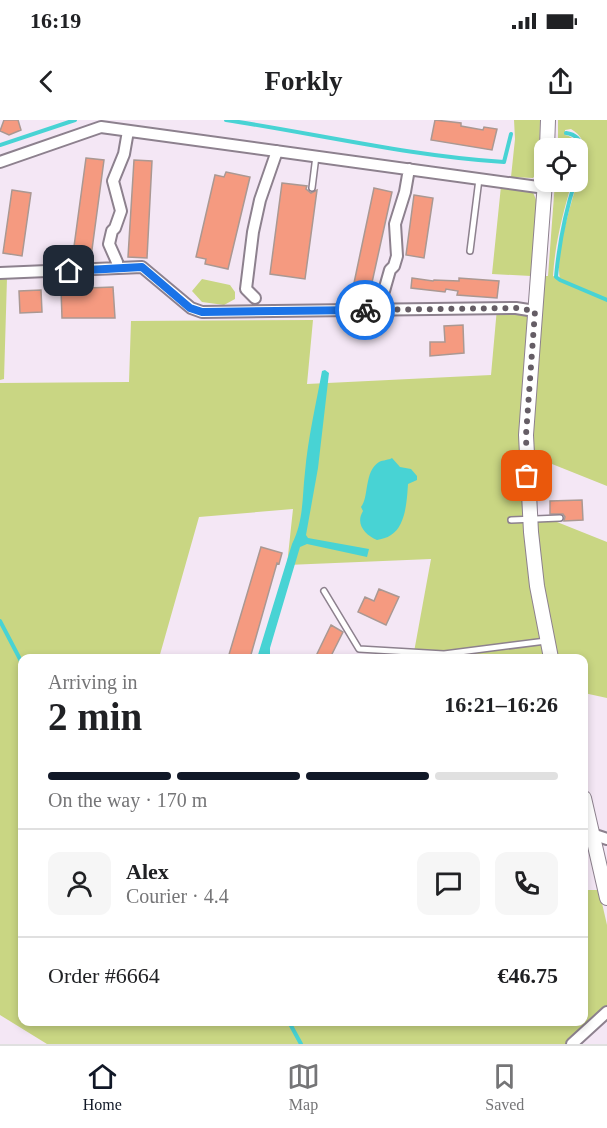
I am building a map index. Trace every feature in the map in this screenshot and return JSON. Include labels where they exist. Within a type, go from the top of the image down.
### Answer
[{"type":"main road","points":[[548,120],[548,138]]},
{"type":"main road","points":[[544,192],[526,435],[529,519],[537,586],[550,654]]},
{"type":"main road","points":[[588,816],[607,898]]},
{"type":"street","points":[[0,162],[101,127],[534,184]]},
{"type":"street","points":[[117,262],[109,244],[121,211],[113,181],[124,154],[128,131]]},
{"type":"street","points":[[255,298],[246,290],[253,232],[260,200],[277,151]]},
{"type":"street","points":[[384,291],[397,256],[395,224],[409,169]]},
{"type":"street","points":[[0,273],[142,267],[190,308],[202,312],[516,308],[535,311]]},
{"type":"street","points":[[592,834],[607,839]]},
{"type":"street","points":[[572,1044],[607,1011]]},
{"type":"lane","points":[[312,188],[316,156]]},
{"type":"lane","points":[[470,251],[479,178]]},
{"type":"lane","points":[[511,520],[560,518]]},
{"type":"lane","points":[[324,591],[359,649],[444,654],[548,640]]},
{"type":"green space","points":[[514,120],[540,120],[540,138],[534,138],[533,178],[511,177],[515,139]]},
{"type":"green space","points":[[558,120],[607,120],[607,486],[527,454],[529,519],[547,518],[607,542],[607,698],[588,694],[588,654],[415,654],[431,559],[287,565],[293,509],[199,517],[160,654],[18,654],[18,1026],[588,1026],[588,890],[599,890],[607,925],[607,1012],[572,1044],[47,1044],[0,1015],[0,383],[129,382],[131,321],[313,320],[307,384],[491,375],[497,308],[535,311],[538,276],[548,276],[554,192],[569,192],[554,264],[553,276],[560,279],[560,252],[575,192],[588,192],[588,138],[581,138],[571,129],[565,130],[565,135],[572,138],[558,138]]},
{"type":"green space","points":[[501,186],[532,190],[537,202],[531,276],[492,274]]},
{"type":"green space","points":[[0,278],[7,278],[4,379],[0,380]]},
{"type":"green space","points":[[202,279],[230,285],[235,292],[235,299],[224,305],[202,302],[192,291]]},
{"type":"water","points":[[322,371],[329,373],[318,468],[306,535],[308,538],[369,549],[367,557],[307,544],[300,547],[270,654],[258,654],[299,526],[306,459]]},
{"type":"water","points":[[392,458],[400,467],[411,469],[417,476],[417,480],[408,484],[405,512],[396,531],[377,540],[362,528],[360,520],[363,511],[361,507],[374,466]]},
{"type":"building","points":[[4,120],[18,120],[21,130],[9,135],[0,131]]},
{"type":"building","points":[[435,120],[461,123],[461,126],[483,130],[484,127],[497,129],[492,150],[431,140]]},
{"type":"building","points":[[86,158],[104,160],[91,257],[73,254]]},
{"type":"building","points":[[134,160],[152,161],[147,258],[128,257]]},
{"type":"building","points":[[226,172],[250,177],[228,269],[205,264],[206,259],[196,257],[215,175],[224,177]]},
{"type":"building","points":[[282,183],[307,186],[306,189],[311,193],[317,190],[305,279],[270,274]]},
{"type":"building","points":[[374,188],[392,192],[371,287],[354,283]]},
{"type":"building","points":[[12,190],[31,193],[22,256],[3,253]]},
{"type":"building","points":[[414,195],[433,198],[424,258],[406,255]]},
{"type":"building","points":[[412,278],[433,281],[459,281],[459,278],[499,281],[497,298],[457,295],[458,291],[446,289],[445,292],[411,288]]},
{"type":"building","points":[[113,287],[115,318],[62,318],[61,289]]},
{"type":"building","points":[[41,290],[42,312],[20,313],[19,291]]},
{"type":"building","points":[[463,325],[464,353],[430,356],[430,342],[445,342],[444,326]]},
{"type":"building","points":[[582,500],[583,520],[564,521],[563,514],[550,514],[550,501]]},
{"type":"building","points":[[261,547],[282,553],[279,564],[277,563],[251,654],[229,654]]},
{"type":"building","points":[[379,589],[399,597],[386,625],[358,612],[365,597],[374,601]]},
{"type":"building","points":[[331,625],[343,632],[332,654],[317,654]]},
{"type":"waterway","points":[[0,145],[75,120]]},
{"type":"waterway","points":[[226,120],[399,150],[504,162],[511,134]]},
{"type":"waterway","points":[[566,133],[578,138]]},
{"type":"waterway","points":[[572,192],[563,229],[556,277],[607,300]]},
{"type":"waterway","points":[[0,621],[18,655]]},
{"type":"waterway","points":[[291,1026],[301,1044]]},
{"type":"way so far","points":[[365,310],[516,308],[535,311],[526,435],[527,476]]},
{"type":"route","points":[[69,271],[142,267],[190,308],[202,312],[365,310]]}]
